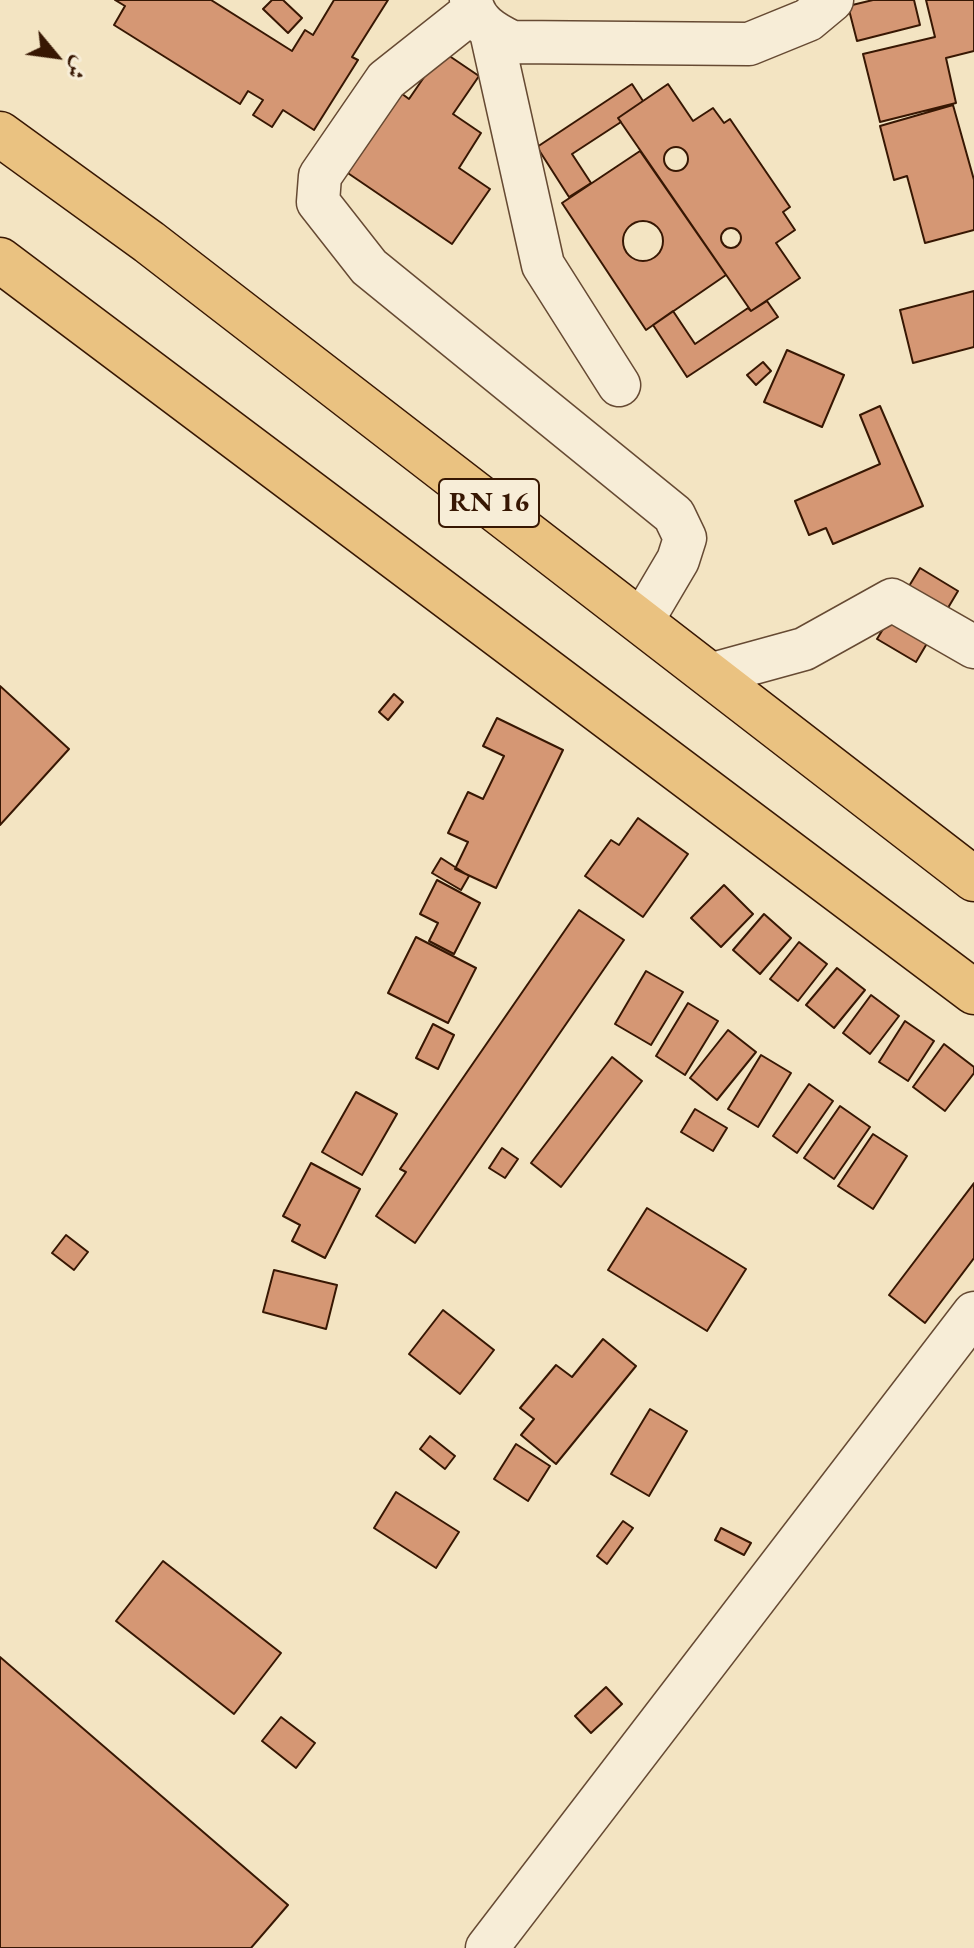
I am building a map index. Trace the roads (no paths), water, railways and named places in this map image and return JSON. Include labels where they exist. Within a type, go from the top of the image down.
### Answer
[{"type":"highway","name":"RN 16","points":[[0,134],[149,242],[713,674],[974,879]]},
{"type":"highway","points":[[0,260],[974,992]]},
{"type":"street","points":[[478,14],[512,42],[749,44],[808,20],[832,0]]},
{"type":"street","points":[[478,14],[543,265],[619,385]]},
{"type":"street","points":[[478,14],[386,80],[320,176],[318,202],[369,267],[674,515],[685,538],[678,560],[642,621]]},
{"type":"street","points":[[713,674],[804,649],[892,600],[974,647]]},
{"type":"street","points":[[487,1948],[974,1313]]}]
